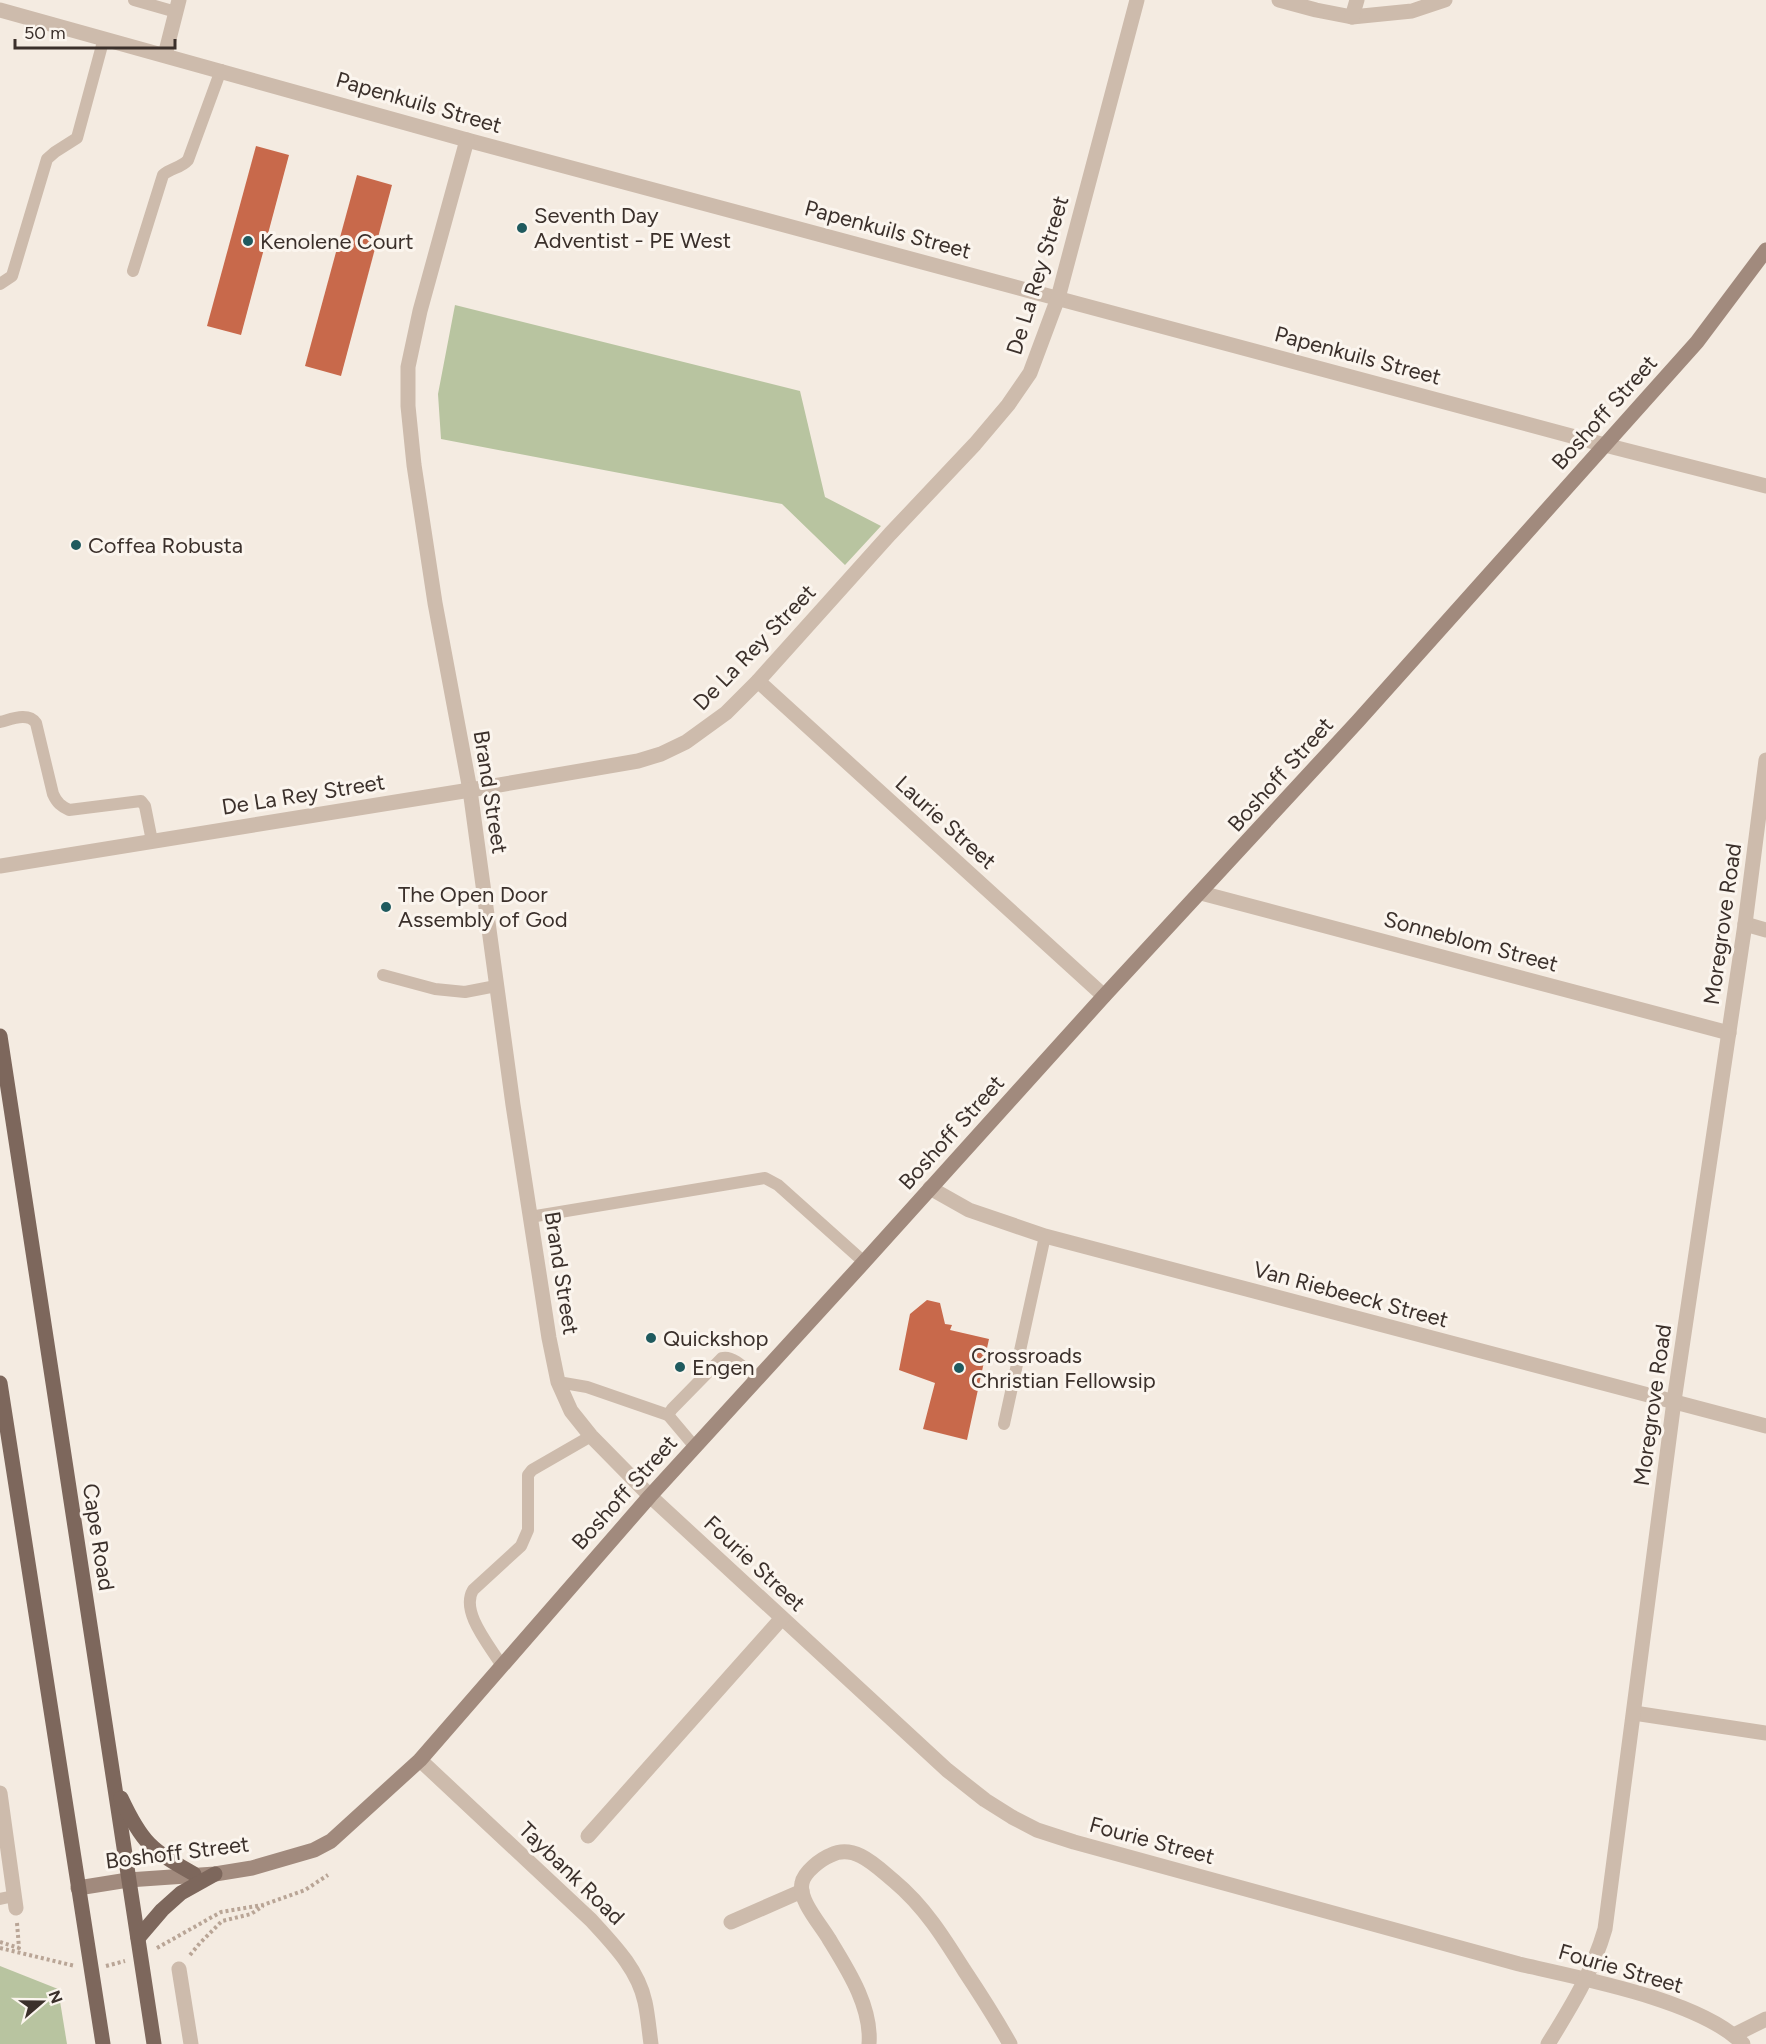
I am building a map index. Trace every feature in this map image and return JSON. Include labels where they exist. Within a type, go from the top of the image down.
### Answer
[{"type":"main road","name":"Cape Road","points":[[0,1036],[154,2044]]},
{"type":"main road","points":[[0,1383],[103,2044]]},
{"type":"main road","points":[[113,1781],[133,1824],[144,1840],[158,1854],[194,1874]]},
{"type":"main road","points":[[138,1938],[162,1910],[181,1893],[215,1874]]},
{"type":"street","name":"De La Rey Street","points":[[0,866],[638,761],[661,754],[702,732],[726,713],[758,681],[890,534],[975,444],[1008,405],[1030,373],[1058,298],[1137,0]]},
{"type":"street","points":[[1279,0],[1352,17],[1412,11],[1445,0]]},
{"type":"street","points":[[1352,17],[1358,0]]},
{"type":"street","points":[[165,55],[177,6]]},
{"type":"street","name":"Papenkuils Street","points":[[0,10],[467,140],[1605,445],[1766,486]]},
{"type":"street","name":"Brand Street","points":[[467,140],[420,311],[408,367],[408,406],[414,465],[435,603],[470,790],[530,1217],[558,1382],[571,1411],[591,1436],[650,1496]]},
{"type":"street","name":"Boshoff Street","points":[[78,1888],[128,1880],[215,1874],[252,1868],[314,1850],[331,1841],[420,1760],[650,1496],[1104,996],[1358,721],[1697,342],[1766,250]]},
{"type":"street","name":"Laurie Street","points":[[758,681],[1104,996]]},
{"type":"street","name":"Moregrove Road","points":[[1548,2044],[1586,1979],[1605,1929],[1674,1401],[1745,924],[1766,760]]},
{"type":"street","name":"Sonneblom Street","points":[[1201,892],[1729,1033]]},
{"type":"street","points":[[1745,924],[1766,930]]},
{"type":"street","name":"Van Riebeeck Street","points":[[930,1188],[969,1210],[1045,1236],[1766,1426]]},
{"type":"street","name":"Fourie Street","points":[[650,1496],[947,1770],[986,1800],[1037,1830],[1660,2001],[1713,2021],[1738,2039]]},
{"type":"street","points":[[588,1836],[782,1618]]},
{"type":"street","points":[[1634,1713],[1766,1733]]},
{"type":"street","name":"Taybank Road","points":[[420,1760],[612,1942],[635,1976],[645,2000],[651,2044]]},
{"type":"street","points":[[0,1792],[10,1901]]},
{"type":"street","points":[[869,2044],[870,2026],[865,2008],[851,1977],[807,1905],[801,1883],[805,1876],[831,1855],[846,1852],[857,1854],[871,1862],[900,1886],[933,1921],[1010,2044]]},
{"type":"street","points":[[731,1922],[802,1891]]},
{"type":"street","points":[[179,1969],[191,2044]]},
{"type":"street","points":[[1738,2039],[1766,2019]]},
{"type":"lane","points":[[134,0],[177,6]]},
{"type":"lane","points":[[0,284],[12,276],[47,159],[77,138],[104,38]]},
{"type":"lane","points":[[133,271],[163,175],[168,170],[184,165],[188,160],[221,70]]},
{"type":"lane","points":[[0,722],[27,717],[32,718],[36,723],[52,794],[62,807],[69,810],[141,801],[146,806],[152,842]]},
{"type":"lane","points":[[383,975],[435,989],[465,992],[496,986]]},
{"type":"lane","points":[[530,1217],[765,1178],[778,1185],[864,1262]]},
{"type":"lane","points":[[1004,1424],[1045,1236]]},
{"type":"lane","points":[[668,1415],[722,1358],[729,1357],[757,1379]]},
{"type":"lane","points":[[558,1382],[586,1387],[668,1415],[695,1447]]},
{"type":"lane","points":[[502,1666],[472,1618],[468,1602],[470,1595],[521,1546],[525,1539],[528,1530],[528,1475],[532,1470],[591,1436]]},
{"type":"path","points":[[179,1969],[222,1921],[251,1914],[263,1905],[305,1890],[328,1875]]},
{"type":"path","points":[[0,1942],[19,1948],[10,1901]]},
{"type":"green space","points":[[455,305],[800,391],[825,497],[881,526],[845,565],[782,504],[441,439],[438,394]]},
{"type":"green space","points":[[0,1966],[58,1989],[67,2044],[0,2044]]},
{"type":"building","name":"Kenolene Court","points":[[256,146],[289,155],[241,335],[207,326]]},
{"type":"building","points":[[357,175],[392,185],[341,376],[305,366]]},
{"type":"building","name":"Crossroads Christian Fellowsip","points":[[927,1300],[940,1303],[945,1324],[952,1325],[950,1330],[989,1339],[967,1440],[923,1429],[935,1383],[899,1370],[910,1314]]},
{"type":"place","name":"Seventh Day Adventist - PE West","points":[[522,228]]},
{"type":"place","name":"Kenolene Court","points":[[248,241]]},
{"type":"place","name":"Coffea Robusta","points":[[76,545]]},
{"type":"place","name":"The Open Door Assembly of God","points":[[386,907]]},
{"type":"place","name":"Quickshop","points":[[651,1338]]},
{"type":"place","name":"Engen","points":[[680,1367]]},
{"type":"place","name":"Crossroads Christian Fellowsip","points":[[959,1368]]}]
